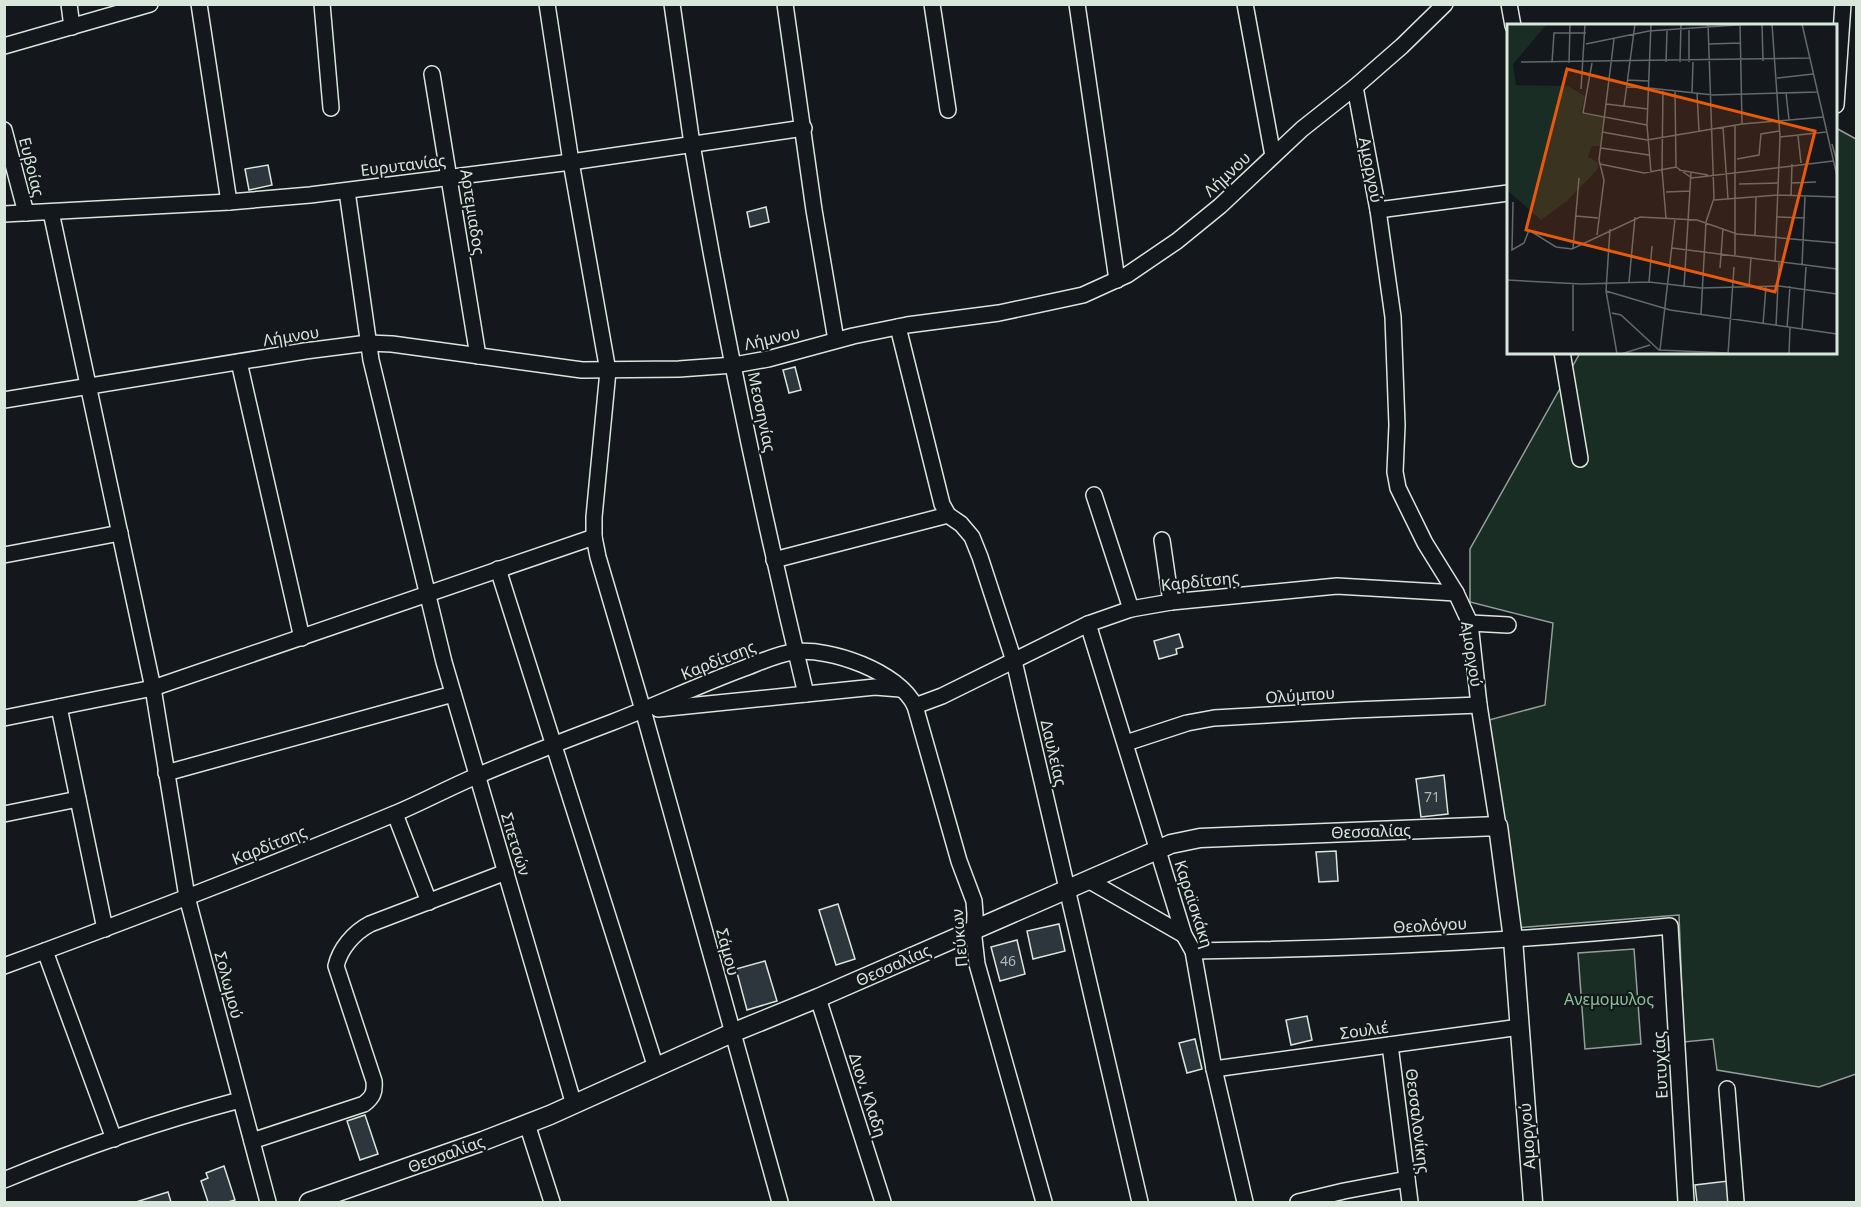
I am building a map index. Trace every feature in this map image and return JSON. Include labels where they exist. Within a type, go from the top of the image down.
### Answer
[{"type":"street","points":[[69,4],[72,27]]},
{"type":"street","points":[[4,46],[150,4]]},
{"type":"street","points":[[199,4],[229,202]]},
{"type":"street","points":[[322,4],[331,108]]},
{"type":"street","name":"Σάμου","points":[[547,4],[608,371],[594,537],[780,1203]]},
{"type":"street","name":"Μεσσηνίας","points":[[672,4],[693,144],[734,365],[774,560],[806,694]]},
{"type":"street","points":[[786,4],[814,210],[836,340]]},
{"type":"street","points":[[932,4],[948,110]]},
{"type":"street","points":[[1077,4],[1117,280]]},
{"type":"street","points":[[1245,4],[1273,156]]},
{"type":"street","name":"Λήμνου","points":[[4,400],[368,343],[392,344],[582,370],[679,369],[734,365],[768,359],[836,340],[898,327],[989,315],[1083,295],[1117,280],[1177,241],[1220,206],[1302,129],[1355,87],[1445,4]]},
{"type":"street","points":[[1509,4],[1512,24]]},
{"type":"street","points":[[1837,91],[1843,4]]},
{"type":"street","name":"Αρτεμιαδος","points":[[432,74],[478,356]]},
{"type":"street","name":"Αμοργού","points":[[1355,87],[1378,210],[1393,317],[1397,425],[1395,472],[1398,488],[1425,543],[1456,593],[1470,623],[1479,705],[1513,939],[1528,1165],[1533,1203]]},
{"type":"street","name":"Ευρυτανίας","points":[[4,214],[229,202],[347,191],[572,162],[804,128]]},
{"type":"street","name":"Ευβοίας","points":[[4,130],[26,213]]},
{"type":"street","name":"Σπετσών","points":[[347,191],[368,343],[453,694],[574,1105]]},
{"type":"street","points":[[1378,210],[1507,193]]},
{"type":"street","name":"Σολωμού","points":[[51,212],[153,688],[187,897],[268,1203]]},
{"type":"street","name":"Δαυλείας","points":[[898,327],[942,504],[948,515],[961,524],[972,537],[1014,661],[1140,1203]]},
{"type":"street","points":[[1562,354],[1580,459]]},
{"type":"street","points":[[239,362],[302,638]]},
{"type":"street","points":[[1094,495],[1131,609]]},
{"type":"street","points":[[774,560],[948,515]]},
{"type":"street","points":[[4,555],[120,533]]},
{"type":"street","points":[[4,718],[153,688],[594,537]]},
{"type":"street","points":[[1162,540],[1171,602]]},
{"type":"street","points":[[498,569],[656,1068]]},
{"type":"street","name":"Καρδίτσης","points":[[4,966],[105,929],[395,814],[476,776],[722,676],[796,651],[823,652],[851,659],[878,673],[902,690],[915,706],[942,696],[1088,624],[1131,609],[1171,602],[1337,586],[1456,593]]},
{"type":"street","points":[[1470,623],[1508,625]]},
{"type":"street","name":"Καραϊσκάκη","points":[[1088,624],[1184,935],[1193,951],[1214,1069],[1245,1203]]},
{"type":"street","points":[[643,710],[874,687],[902,690]]},
{"type":"street","points":[[166,773],[453,694]]},
{"type":"street","name":"Ολύμπου","points":[[1126,743],[1187,723],[1214,718],[1479,705]]},
{"type":"street","name":"Πεύκων","points":[[915,706],[959,861],[974,901],[977,964],[1044,1203]]},
{"type":"street","points":[[59,707],[105,929]]},
{"type":"street","points":[[4,814],[78,800]]},
{"type":"street","points":[[395,814],[429,902]]},
{"type":"street","name":"Θεσσαλίας","points":[[309,1203],[574,1105],[732,1033],[818,998],[1171,844],[1200,838],[1498,826]]},
{"type":"street","points":[[252,1141],[364,1104],[371,1098],[375,1090],[374,1081],[336,966],[338,957],[360,929],[506,872]]},
{"type":"street","points":[[1088,880],[1184,935]]},
{"type":"street","name":"Θεολόγου","points":[[1193,951],[1326,949],[1513,939],[1670,926]]},
{"type":"street","name":"Ευτυχίας","points":[[1670,926],[1686,1203]]},
{"type":"street","points":[[45,951],[114,1139]]},
{"type":"street","name":"Διον. Κλαδη","points":[[818,998],[883,1203]]},
{"type":"street","name":"Σουλιέ","points":[[1214,1069],[1520,1027]]},
{"type":"street","name":"Θεσσαλονίκης","points":[[1390,1045],[1410,1203]]},
{"type":"street","points":[[1727,1089],[1736,1203]]},
{"type":"street","points":[[4,1180],[54,1160],[187,1114],[240,1100]]},
{"type":"street","points":[[527,1124],[552,1203]]},
{"type":"street","points":[[1298,1203],[1344,1191],[1407,1179]]},
{"type":"green space","points":[[1837,129],[1856,139],[1856,1074],[1819,1087],[1717,1070],[1713,1039],[1684,1042],[1679,915],[1514,928],[1489,720],[1545,705],[1553,623],[1470,602],[1470,549],[1579,354],[1837,354]]},
{"type":"green space","name":"Ανεμομυλος","points":[[1634,949],[1641,1044],[1585,1049],[1578,953]]},
{"type":"building","points":[[268,165],[272,185],[249,190],[245,169]]},
{"type":"building","points":[[766,207],[769,222],[750,227],[747,212]]},
{"type":"building","points":[[795,367],[801,390],[789,393],[783,370]]},
{"type":"building","points":[[1179,634],[1183,647],[1176,649],[1177,654],[1159,659],[1154,641]]},
{"type":"building","points":[[1444,775],[1448,814],[1421,817],[1416,779]]},
{"type":"building","points":[[1336,851],[1338,881],[1319,882],[1316,852]]},
{"type":"building","points":[[838,904],[855,959],[836,965],[819,910]]},
{"type":"building","points":[[1059,924],[1065,951],[1033,959],[1027,931]]},
{"type":"building","points":[[1017,940],[1025,974],[1000,981],[991,947]]},
{"type":"building","points":[[765,961],[777,1001],[747,1010],[736,969]]},
{"type":"building","points":[[1307,1016],[1312,1040],[1291,1045],[1286,1020]]},
{"type":"building","points":[[1195,1039],[1202,1069],[1187,1073],[1179,1043]]},
{"type":"building","points":[[365,1115],[378,1154],[360,1160],[347,1121]]},
{"type":"building","points":[[224,1166],[235,1200],[208,1202],[201,1181],[208,1178],[206,1173]]},
{"type":"building","points":[[1728,1181],[1731,1202],[1697,1202],[1695,1185]]},
{"type":"building","points":[[168,1192],[171,1202],[136,1202]]}]
